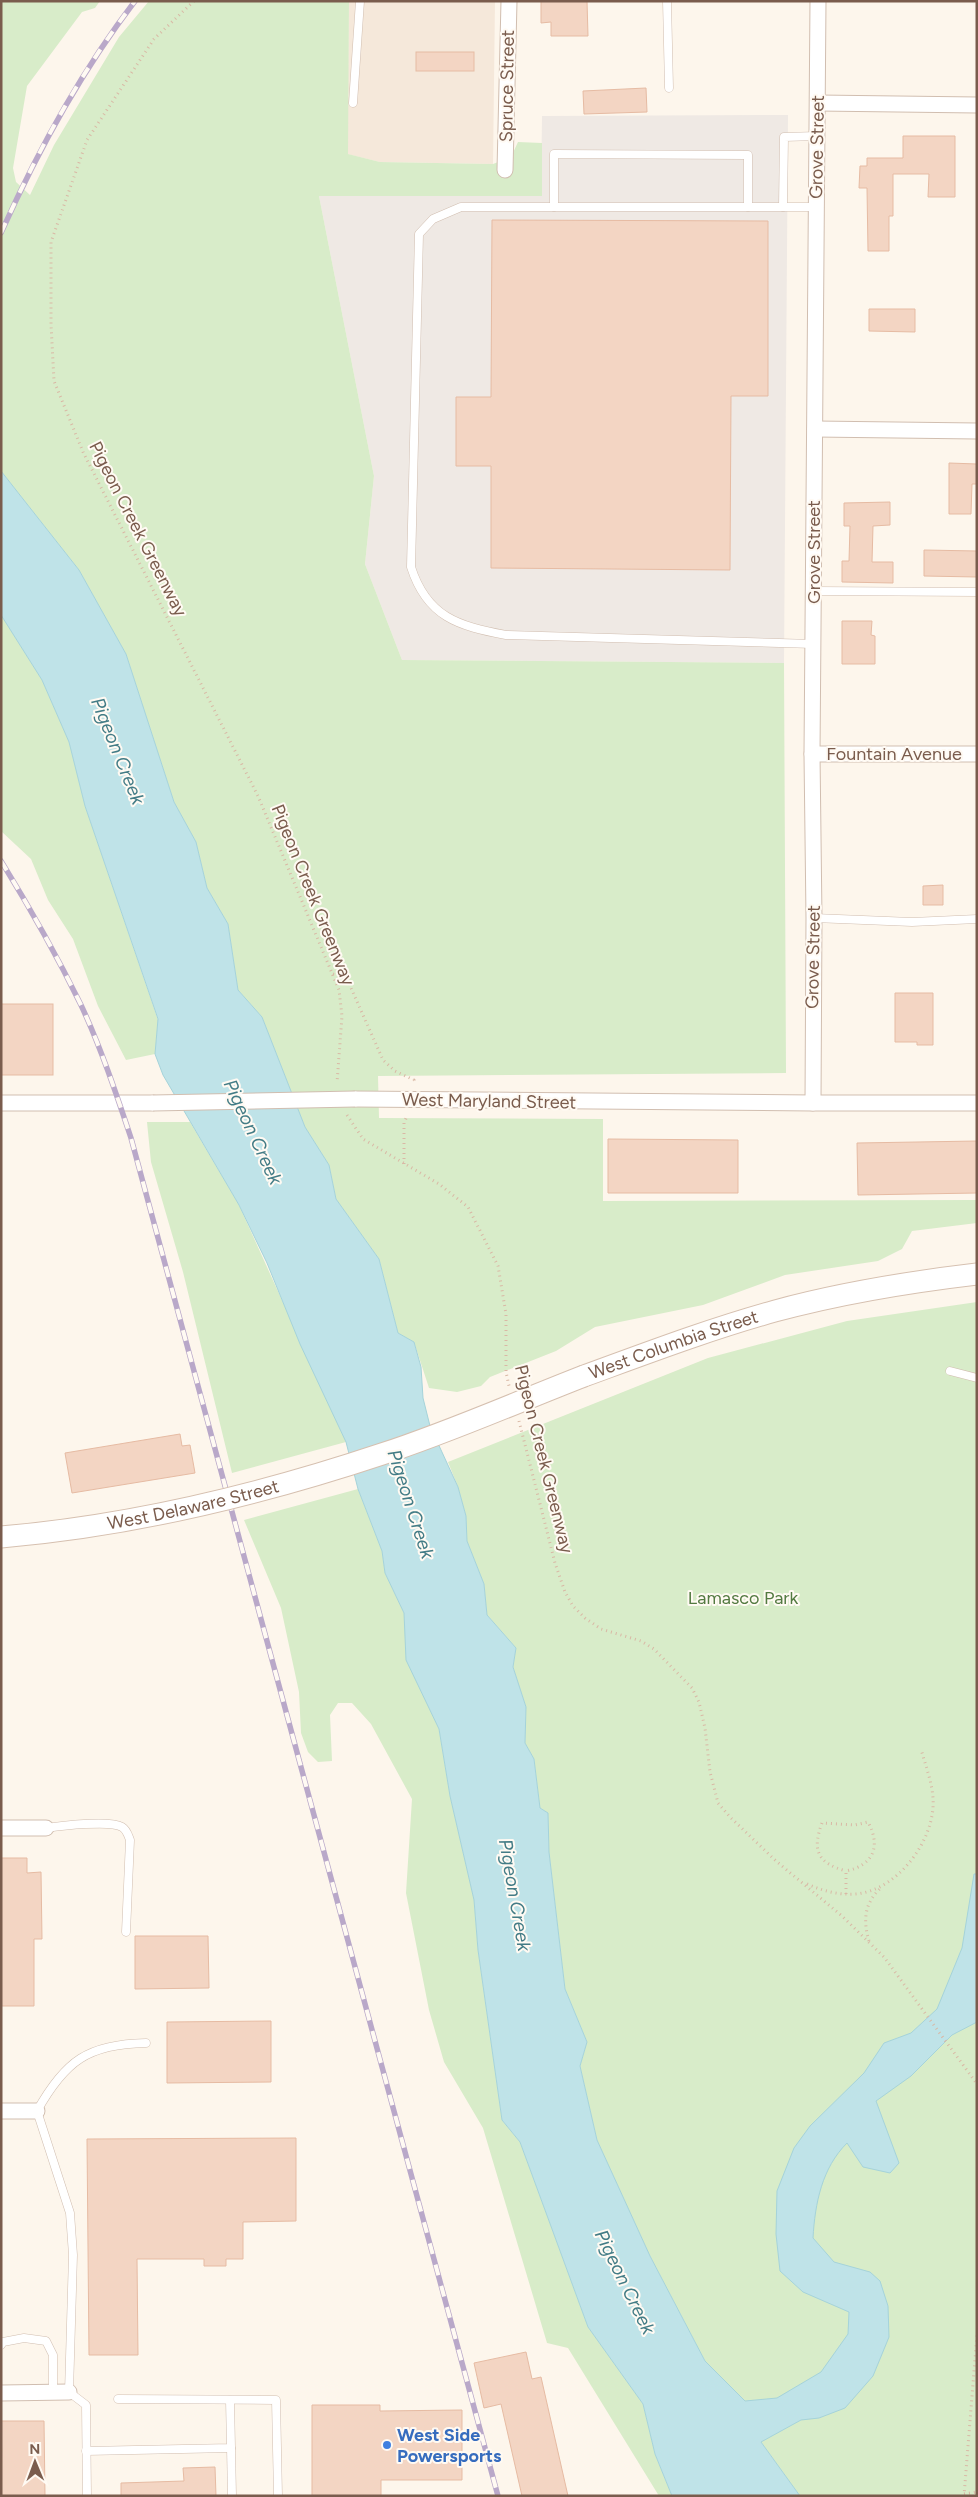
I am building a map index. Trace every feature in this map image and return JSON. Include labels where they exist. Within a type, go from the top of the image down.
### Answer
[{"type":"main road","name":"West Columbia Street","points":[[382,1454],[584,1376],[704,1333],[775,1311],[843,1294],[923,1280],[977,1274]]},
{"type":"main road","name":"West Delaware Street","points":[[1,1537],[68,1529],[215,1502],[291,1482],[382,1454]]},
{"type":"street","name":"Spruce Street","points":[[505,170],[509,1]]},
{"type":"street","name":"Grove Street","points":[[813,1104],[814,918],[812,754],[818,1]]},
{"type":"street","points":[[818,103],[977,105]]},
{"type":"street","points":[[815,430],[977,432]]},
{"type":"street","name":"Fountain Avenue","points":[[812,754],[977,754]]},
{"type":"street","name":"West Maryland Street","points":[[1,1103],[350,1104],[413,1100],[813,1104],[977,1102]]},
{"type":"street","points":[[1,1828],[46,1828]]},
{"type":"street","points":[[1,2111],[37,2111]]},
{"type":"street","points":[[1,2393],[69,2392]]},
{"type":"lane","points":[[353,103],[360,1]]},
{"type":"lane","points":[[667,1],[669,88]]},
{"type":"lane","points":[[783,207],[784,136],[817,136]]},
{"type":"lane","points":[[554,207],[554,154],[748,155],[748,207]]},
{"type":"lane","points":[[814,644],[506,635],[470,628],[436,611],[416,583],[411,567],[419,234],[433,219],[461,207],[816,207]]},
{"type":"lane","points":[[814,591],[977,592]]},
{"type":"lane","points":[[814,918],[912,922],[977,919]]},
{"type":"lane","points":[[950,1370],[977,1378]]},
{"type":"lane","points":[[46,1828],[84,1824],[120,1826],[127,1831],[130,1840],[126,1932]]},
{"type":"lane","points":[[87,2496],[86,2405],[69,2392],[73,2256],[70,2212],[37,2111],[53,2083],[76,2061],[102,2048],[118,2044],[146,2043]]},
{"type":"lane","points":[[1,2345],[3,2342],[24,2338],[46,2341],[53,2355],[53,2392]]},
{"type":"lane","points":[[118,2399],[276,2400],[278,2496]]},
{"type":"lane","points":[[230,2400],[232,2496]]},
{"type":"lane","points":[[86,2451],[231,2448]]},
{"type":"path","name":"Pigeon Creek Greenway","points":[[194,1],[154,39],[87,140],[51,242],[51,324],[54,381],[83,452],[258,796],[339,990],[342,1016],[337,1067],[338,1090]]},
{"type":"path","points":[[332,974],[346,980],[383,1060],[395,1070],[414,1080],[413,1100],[404,1123],[404,1164]]},
{"type":"path","name":"Pigeon Creek Greenway","points":[[350,1104],[363,1139],[455,1195],[468,1207],[498,1266],[506,1314],[506,1372],[510,1390]]},
{"type":"path","name":"Pigeon Creek Greenway","points":[[518,1417],[555,1563],[565,1592],[573,1606],[584,1618],[601,1629],[641,1641],[654,1649],[692,1688],[700,1702],[710,1772],[718,1803],[736,1823],[842,1916],[884,1956],[977,2084]]},
{"type":"path","name":"Pigeon Creek Greenway","points":[[869,1942],[865,1927],[867,1910],[872,1896],[922,1848],[931,1824],[933,1797],[921,1749]]},
{"type":"path","points":[[868,1822],[874,1832],[875,1848],[868,1862],[856,1869],[846,1871],[831,1867],[822,1860],[817,1849],[816,1838],[822,1823],[855,1825],[868,1822]]},
{"type":"path","points":[[846,1871],[846,1894]]},
{"type":"path","name":"Pigeon Creek Greenway","points":[[802,1882],[827,1893],[846,1894],[857,1894],[883,1886]]},
{"type":"path","points":[[977,2334],[964,2495],[977,2492]]},
{"type":"shaded area","points":[[349,1],[495,1],[493,164],[380,162],[347,154]]},
{"type":"shaded area","points":[[788,115],[784,663],[402,660],[365,564],[374,476],[319,196],[541,196],[542,116]]},
{"type":"green space","points":[[1,1],[100,1],[95,8],[82,12],[27,86],[13,168],[16,182],[30,195],[54,145],[119,37],[149,1],[349,1],[348,154],[380,162],[493,164],[511,157],[518,142],[542,143],[542,196],[319,196],[374,476],[365,564],[402,660],[784,663],[786,1073],[378,1076],[379,1118],[603,1119],[603,1201],[977,1200],[977,1223],[912,1231],[902,1249],[878,1261],[785,1275],[703,1305],[595,1327],[556,1351],[490,1377],[481,1386],[457,1392],[429,1388],[414,1342],[398,1333],[379,1259],[336,1199],[329,1165],[305,1127],[262,1017],[238,990],[228,924],[207,888],[196,842],[174,802],[126,654],[79,570],[1,471]]},
{"type":"green space","points":[[1,615],[42,680],[69,742],[85,806],[158,1020],[155,1054],[126,1060],[98,1006],[73,939],[48,900],[31,859],[1,831]]},
{"type":"green space","points":[[147,1122],[190,1122],[239,1205],[346,1442],[232,1473],[183,1272],[151,1162]]},
{"type":"green space","name":"Lamasco Park","points":[[977,1302],[977,2496],[800,2496],[761,2442],[745,2401],[705,2361],[650,2256],[597,2140],[580,2066],[587,2042],[565,1989],[549,1852],[548,1813],[540,1808],[534,1759],[525,1743],[526,1707],[513,1667],[516,1648],[487,1615],[484,1584],[467,1541],[466,1516],[458,1487],[448,1462],[708,1358],[847,1321]]},
{"type":"green space","points":[[358,1489],[382,1551],[385,1573],[404,1613],[407,1660],[439,1729],[450,1796],[474,1900],[478,1950],[502,2120],[520,2142],[588,2327],[643,2404],[655,2454],[672,2496],[659,2496],[568,2348],[547,2343],[483,2128],[444,2062],[429,2010],[406,1893],[412,1799],[371,1724],[352,1703],[338,1703],[330,1715],[332,1761],[318,1762],[308,1752],[301,1733],[299,1692],[281,1608],[244,1520]]},
{"type":"water","name":"Pigeon Creek","points":[[1,471],[79,570],[126,654],[174,802],[196,842],[207,888],[228,924],[238,990],[262,1017],[305,1127],[329,1165],[336,1199],[379,1259],[398,1333],[414,1342],[421,1367],[423,1398],[430,1426],[458,1487],[466,1516],[467,1541],[484,1584],[487,1615],[516,1648],[513,1667],[526,1707],[525,1743],[534,1759],[540,1808],[548,1813],[549,1852],[565,1989],[587,2042],[580,2066],[597,2140],[650,2256],[705,2361],[745,2401],[777,2398],[821,2372],[848,2334],[849,2312],[803,2292],[780,2271],[776,2234],[777,2191],[794,2148],[810,2126],[864,2073],[884,2043],[911,2033],[937,2009],[962,1948],[974,1874],[977,1874],[977,2022],[952,2035],[911,2076],[876,2101],[899,2163],[890,2173],[863,2167],[847,2143],[831,2163],[821,2187],[813,2238],[834,2262],[870,2272],[880,2281],[888,2306],[889,2337],[873,2376],[845,2408],[819,2418],[801,2420],[761,2442],[800,2496],[672,2496],[655,2454],[643,2404],[588,2327],[520,2142],[502,2120],[478,1950],[474,1900],[450,1796],[439,1729],[406,1660],[404,1613],[385,1573],[382,1551],[358,1489],[346,1442],[300,1344],[267,1263],[239,1205],[163,1075],[155,1054],[158,1019],[85,806],[69,742],[42,680],[1,615]]},
{"type":"building","points":[[541,1],[587,1],[588,36],[551,36],[551,22],[541,23]]},
{"type":"building","points":[[416,52],[474,52],[474,71],[416,71]]},
{"type":"building","points":[[646,88],[647,112],[584,114],[583,91]]},
{"type":"building","points":[[903,136],[955,136],[955,197],[928,197],[929,174],[893,174],[893,216],[889,216],[889,251],[868,251],[867,188],[859,188],[860,166],[867,166],[867,158],[903,158]]},
{"type":"building","points":[[492,220],[768,221],[768,396],[731,396],[730,570],[491,568],[491,466],[456,466],[456,397],[491,397]]},
{"type":"building","points":[[869,309],[915,309],[915,332],[869,331]]},
{"type":"building","points":[[949,463],[977,464],[977,484],[972,484],[971,514],[949,514]]},
{"type":"building","points":[[890,502],[890,525],[873,526],[872,562],[893,562],[893,583],[842,582],[842,561],[849,561],[850,526],[844,526],[844,503]]},
{"type":"building","points":[[924,550],[977,551],[977,577],[924,576]]},
{"type":"building","points":[[842,621],[872,621],[871,635],[875,636],[875,664],[842,664]]},
{"type":"building","points":[[943,885],[943,905],[923,905],[923,886]]},
{"type":"building","points":[[895,993],[933,993],[933,1045],[917,1045],[917,1042],[895,1042]]},
{"type":"building","points":[[1,1004],[53,1004],[53,1075],[1,1075]]},
{"type":"building","points":[[608,1139],[738,1140],[738,1193],[608,1193]]},
{"type":"building","points":[[977,1141],[977,1193],[858,1195],[857,1143]]},
{"type":"building","points":[[180,1434],[182,1446],[190,1445],[195,1473],[72,1493],[65,1453]]},
{"type":"building","points":[[1,1858],[27,1858],[27,1873],[41,1872],[42,1939],[34,1939],[34,2006],[1,2006]]},
{"type":"building","points":[[135,1936],[208,1936],[209,1988],[135,1989]]},
{"type":"building","points":[[271,2021],[271,2082],[167,2083],[167,2022]]},
{"type":"building","points":[[296,2138],[296,2221],[243,2222],[243,2259],[226,2259],[226,2266],[204,2266],[204,2259],[137,2259],[138,2355],[89,2355],[87,2139]]},
{"type":"building","points":[[526,2352],[532,2379],[541,2377],[568,2496],[522,2496],[501,2404],[484,2408],[474,2363]]},
{"type":"building","name":"West Side Powersports","points":[[312,2405],[380,2405],[380,2411],[462,2410],[462,2480],[381,2480],[381,2496],[312,2496]]},
{"type":"building","points":[[1,2421],[44,2421],[45,2496],[1,2496]]},
{"type":"building","points":[[215,2467],[216,2496],[121,2496],[121,2483],[184,2481],[183,2468]]},
{"type":"railway","points":[[1,233],[61,113],[96,56],[135,1]]},
{"type":"railway","points":[[1,861],[43,932],[81,1005],[102,1054],[131,1138],[498,2496]]},
{"type":"place","name":"West Side Powersports","points":[[387,2445]]}]
